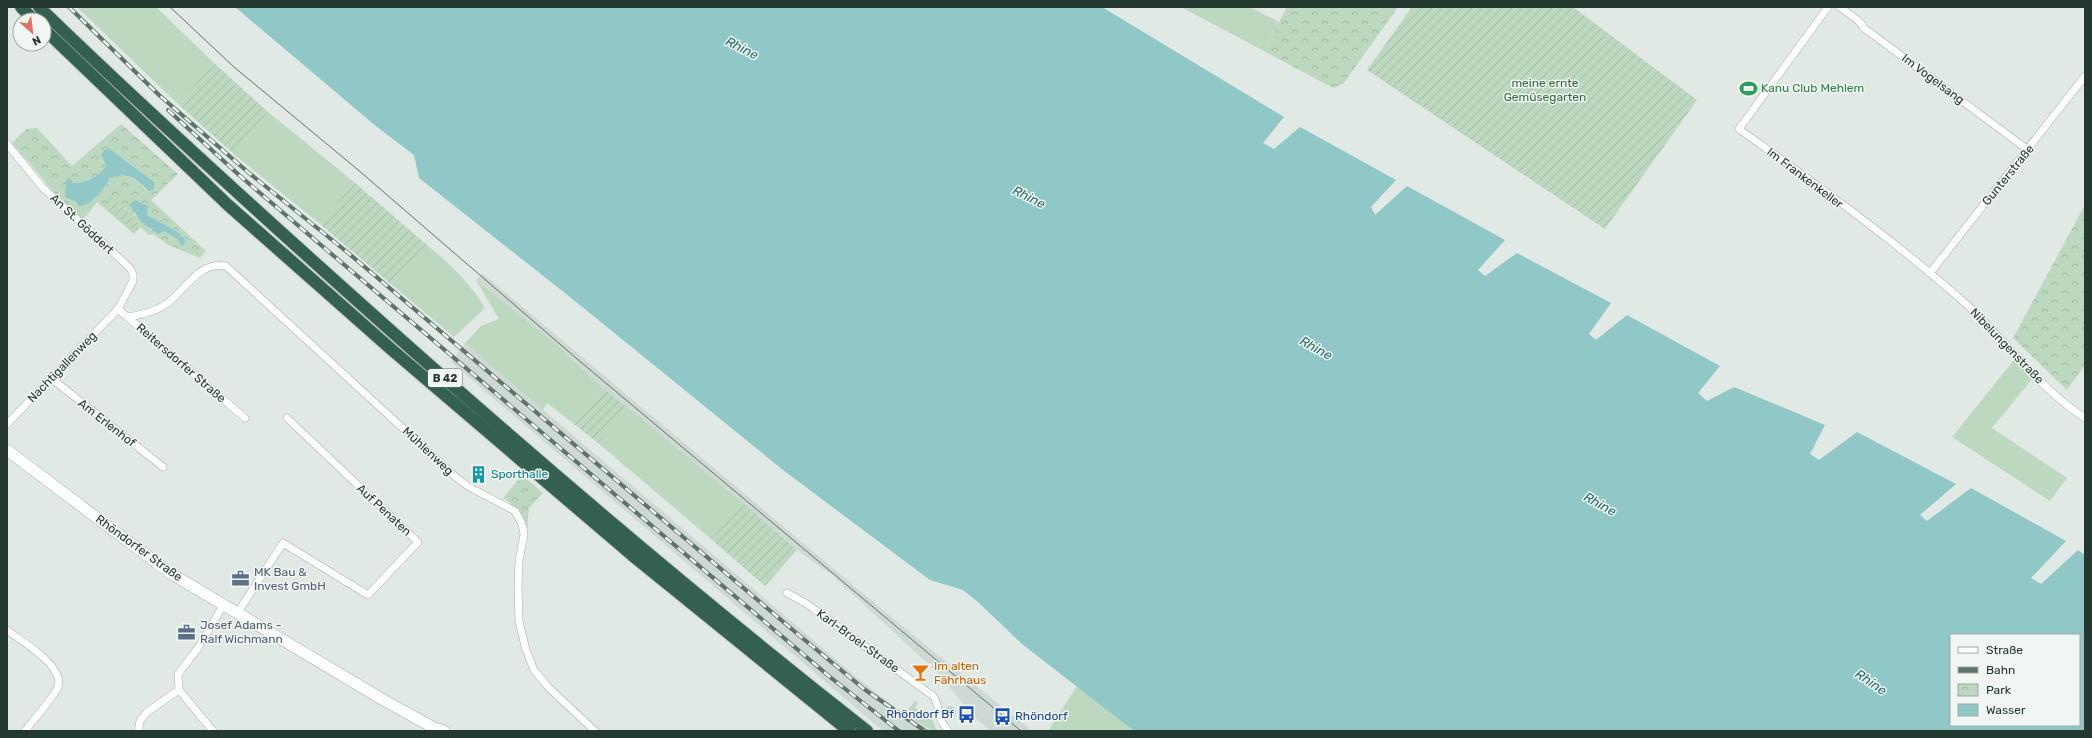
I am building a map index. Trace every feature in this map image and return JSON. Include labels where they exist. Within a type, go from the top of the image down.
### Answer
[{"type":"highway","name":"B 42","points":[[39,7],[236,192],[551,472],[703,599],[867,731]]},
{"type":"highway","name":"B 42","points":[[52,37],[228,204],[391,350],[626,550],[849,731]]},
{"type":"main road","name":"Rhöndorfer Straße","points":[[7,450],[170,573],[238,612],[387,702],[434,728],[444,731]]},
{"type":"street","name":"Im Frankenkeller","points":[[1828,7],[1739,129],[1813,182],[1930,273]]},
{"type":"street","name":"Im Vogelsang","points":[[1840,7],[1860,22],[1864,28],[2028,150]]},
{"type":"street","name":"Gunterstraße","points":[[1930,273],[2085,76]]},
{"type":"street","name":"An St. Göddert","points":[[7,144],[49,193],[130,268],[133,274],[133,281],[118,309]]},
{"type":"street","name":"Mühlenweg","points":[[128,317],[144,314],[168,303],[199,271],[216,264],[226,266],[457,478],[469,487],[514,511],[522,524],[524,534],[519,560],[518,587],[519,621],[526,650],[534,670],[549,688],[595,731]]},
{"type":"street","name":"Nibelungenstraße","points":[[1930,273],[1966,304],[2048,388],[2085,418]]},
{"type":"street","name":"Reitersdorfer Straße","points":[[118,309],[245,418]]},
{"type":"street","name":"Nachtigallenweg","points":[[7,424],[118,309]]},
{"type":"street","name":"Am Erlenhof","points":[[51,378],[163,467]]},
{"type":"street","name":"Auf Penaten","points":[[238,612],[283,543],[368,595],[418,542],[287,418]]},
{"type":"street","name":"Karl-Broel-Straße","points":[[787,593],[807,604],[933,696],[939,705],[938,717],[947,729],[946,731]]},
{"type":"street","points":[[213,731],[179,690],[178,674],[198,648],[224,604]]},
{"type":"street","points":[[7,630],[46,660],[58,674],[58,686],[25,731]]},
{"type":"street","points":[[138,731],[140,721],[147,712],[179,690]]},
{"type":"shaded area","points":[[482,273],[890,616],[1032,731],[991,731],[975,718],[937,672],[833,576],[797,550],[743,503],[603,388],[557,345],[476,280]]},
{"type":"shaded area","points":[[465,343],[860,680],[904,714],[932,731],[883,731],[451,362]]},
{"type":"green space","points":[[77,7],[156,7],[214,63],[178,104]]},
{"type":"green space","points":[[1181,7],[1250,7],[1279,22],[1264,51]]},
{"type":"green space","points":[[1287,7],[1398,7],[1343,84],[1333,88],[1264,51]]},
{"type":"green space","name":"meine ernte Gemüsegarten","points":[[1412,7],[1573,7],[1697,100],[1605,229],[1367,70]]},
{"type":"green space","points":[[214,63],[268,112],[235,155],[178,104]]},
{"type":"green space","points":[[268,112],[354,182],[320,224],[235,155]]},
{"type":"green space","points":[[121,124],[178,174],[151,200],[206,251],[200,258],[168,245],[154,234],[149,235],[140,227],[134,234],[97,202],[83,220],[53,191],[12,143],[26,129],[37,128],[72,166]],"holes":[[[116,153],[154,182],[146,190],[130,177],[115,176],[110,178],[105,187],[77,202],[71,199],[70,179],[73,183],[91,179],[100,173],[106,166],[102,159]],[[136,200],[148,206],[147,215],[178,232],[186,241],[182,245],[177,239],[164,231],[151,230],[134,214]]]},
{"type":"green space","points":[[354,182],[427,245],[391,284],[320,224]]},
{"type":"green space","points":[[113,197],[139,225],[133,231],[105,205]]},
{"type":"green space","points":[[2085,205],[2085,365],[2067,390],[2013,338]]},
{"type":"green space","points":[[427,245],[459,274],[485,308],[454,337],[391,284]]},
{"type":"green space","points":[[476,280],[557,345],[603,388],[574,424],[547,403],[543,410],[465,343],[481,326],[499,319]]},
{"type":"green space","points":[[2014,360],[2032,379],[1992,428],[2067,478],[2050,501],[1952,437]]},
{"type":"green space","points":[[603,388],[627,407],[598,443],[574,424]]},
{"type":"green space","points":[[627,407],[743,503],[711,539],[598,443]]},
{"type":"green space","points":[[522,475],[543,493],[529,508],[527,528],[518,510],[503,498]]},
{"type":"green space","points":[[743,503],[797,550],[765,586],[711,539]]},
{"type":"green space","points":[[1077,686],[1134,731],[1048,731]]},
{"type":"green space","points":[[915,701],[918,703],[915,708],[932,718],[937,731],[933,731],[905,714]]},
{"type":"green space","points":[[948,706],[952,706],[956,712],[952,718],[948,718],[944,714],[944,710]]},
{"type":"water","name":"Rhine","points":[[235,7],[1102,7],[1284,117],[1263,143],[1274,149],[1300,127],[1396,180],[1371,207],[1375,215],[1407,186],[1505,240],[1478,270],[1485,276],[1517,253],[1611,303],[1589,334],[1596,340],[1627,315],[1720,366],[1698,393],[1707,401],[1734,387],[1825,425],[1810,454],[1819,460],[1857,432],[1956,484],[1920,515],[1927,521],[1971,488],[2066,541],[2031,578],[2041,584],[2078,550],[2085,555],[2085,731],[1134,731],[1022,644],[978,602],[963,590],[930,580],[783,470],[570,297],[419,178],[414,155],[377,127]]},
{"type":"water","points":[[110,149],[154,182],[154,189],[150,191],[133,178],[122,175],[110,178],[93,200],[83,205],[78,206],[77,202],[65,197],[66,180],[70,178],[73,183],[78,183],[87,181],[96,176],[106,166],[101,155],[104,150]]},
{"type":"water","points":[[136,200],[148,206],[147,215],[178,232],[186,241],[182,246],[177,239],[164,231],[158,234],[141,222],[129,204]]},
{"type":"tram line","points":[[170,7],[234,67],[357,169],[576,358],[1021,731]]},
{"type":"railway","points":[[69,7],[159,95],[249,173],[347,252],[864,689],[925,731]]},
{"type":"railway","points":[[168,110],[239,175],[328,251],[830,677],[899,731]]},
{"type":"place","name":"Kanu Club Mehlem","points":[[1748,88]]},
{"type":"place","name":"Sporthalle","points":[[478,474]]},
{"type":"place","name":"MK Bau & Invest GmbH","points":[[241,579]]},
{"type":"place","name":"Josef Adams - Ralf Wichmann","points":[[187,632]]},
{"type":"place","name":"Im alten Fährhaus","points":[[921,673]]},
{"type":"place","name":"Rhöndorf Bf","points":[[967,714]]},
{"type":"place","name":"Rhöndorf","points":[[1002,716]]}]
